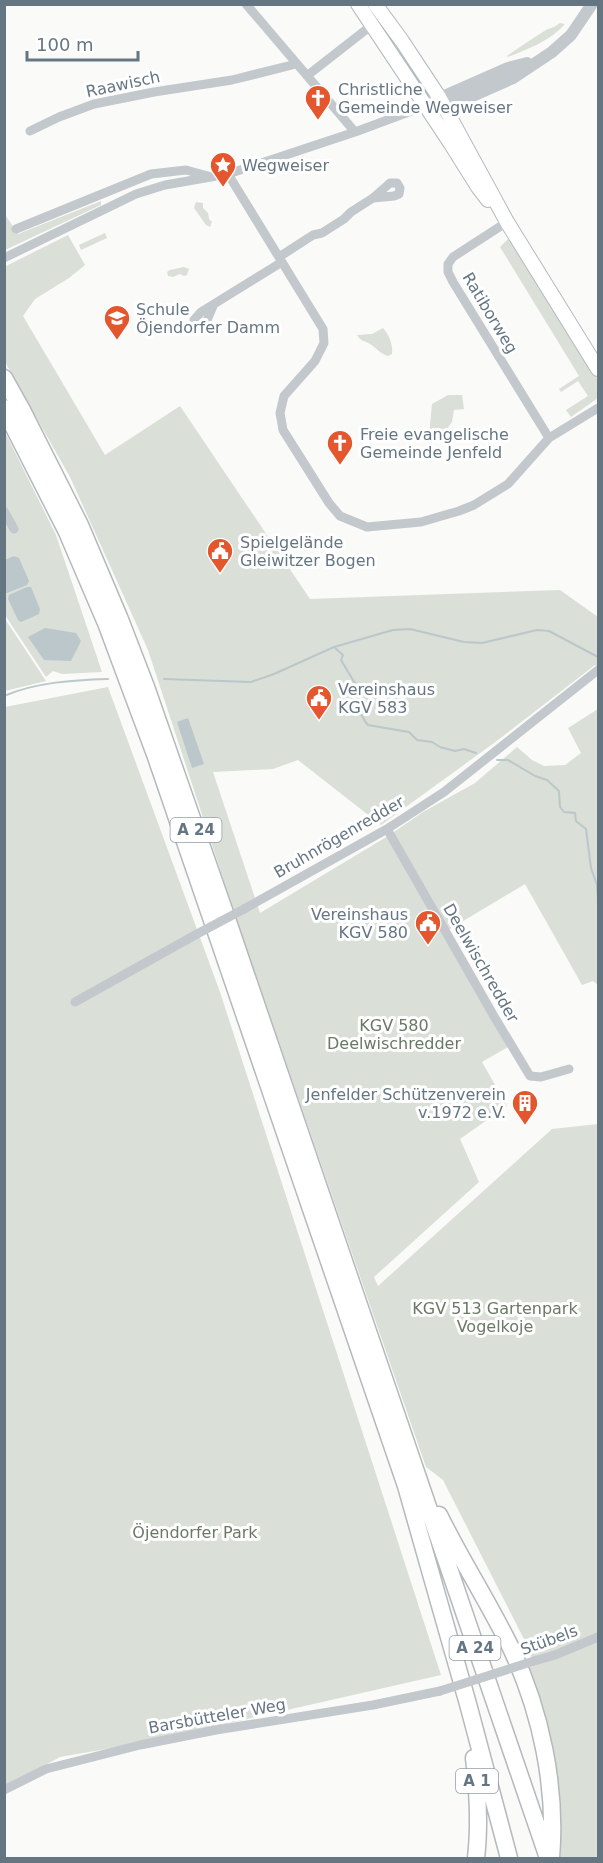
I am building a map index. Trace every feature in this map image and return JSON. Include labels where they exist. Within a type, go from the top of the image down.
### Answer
[{"type":"highway","name":"A 24","points":[[4,378],[80,525],[135,659],[224,910],[549,1858]]},
{"type":"highway","name":"A 24","points":[[4,408],[67,532],[133,692],[406,1486],[509,1858]]},
{"type":"highway","name":"A 24","points":[[403,1436],[447,1531],[495,1616],[523,1676],[537,1716],[549,1778],[551,1805],[549,1858]]},
{"type":"highway","name":"A 1","points":[[468,1704],[479,1801],[476,1858]]},
{"type":"main road","points":[[358,4],[478,187],[507,222]]},
{"type":"main road","points":[[375,4],[402,40],[442,102],[507,222],[598,369]]},
{"type":"street","points":[[246,4],[355,132]]},
{"type":"street","points":[[4,258],[136,194],[165,185],[228,174],[513,78],[552,52],[568,38],[594,8]]},
{"type":"street","points":[[308,75],[372,25]]},
{"type":"street","name":"Raawisch","points":[[30,131],[94,104],[232,80],[296,64]]},
{"type":"street","points":[[16,229],[151,174],[186,170],[210,177]]},
{"type":"street","points":[[228,174],[323,329],[324,343],[315,361],[284,396],[280,413],[283,430],[329,503],[340,516],[367,527],[376,527],[421,522],[459,512],[488,498],[508,484],[549,438],[598,408]]},
{"type":"street","points":[[213,306],[313,235],[322,233],[373,198]]},
{"type":"street","name":"Ratiborweg","points":[[507,222],[453,257],[448,264],[448,272],[549,438]]},
{"type":"street","points":[[4,511],[14,529]]},
{"type":"street","name":"Bruhnrögenredder","points":[[75,1002],[387,829],[444,792],[598,670]]},
{"type":"street","name":"Deelwischredder","points":[[387,829],[530,1076],[541,1077],[569,1069]]},
{"type":"street","name":"Stübels","points":[[440,1691],[555,1655],[598,1637]]},
{"type":"street","name":"Barsbütteler Weg","points":[[4,1790],[46,1769],[140,1745],[216,1730],[373,1706],[440,1691]]},
{"type":"green space","points":[[560,23],[565,24],[546,40],[507,56],[546,30]]},
{"type":"green space","points":[[101,201],[101,205],[5,250],[4,213],[18,234]]},
{"type":"green space","points":[[196,202],[203,203],[203,208],[212,222],[210,227],[194,208]]},
{"type":"green space","points":[[105,233],[107,238],[81,250],[79,245]]},
{"type":"green space","points":[[68,235],[85,265],[35,299],[23,316],[105,455],[180,406],[310,599],[560,590],[598,617],[598,667],[595,665],[494,743],[381,825],[298,760],[273,769],[213,772],[260,913],[388,836],[423,812],[475,783],[517,747],[532,760],[544,766],[565,765],[581,753],[568,728],[598,709],[598,985],[593,981],[582,985],[525,884],[443,933],[508,1047],[482,1062],[507,1106],[460,1139],[479,1182],[374,1277],[378,1286],[552,1129],[598,1124],[598,1858],[559,1858],[525,1668],[534,1666],[527,1645],[443,1480],[426,1467],[237,921],[148,650],[70,477],[5,362],[4,267]]},
{"type":"green space","points":[[508,239],[517,248],[598,380],[598,398],[571,417],[566,410],[588,396],[578,381],[561,392],[559,389],[579,376],[500,247]]},
{"type":"green space","points":[[184,267],[189,269],[187,275],[168,276],[167,272],[170,270]]},
{"type":"green space","points":[[383,328],[392,347],[392,354],[388,356],[361,340],[357,335],[372,334]]},
{"type":"green space","points":[[448,395],[462,395],[464,409],[454,410],[452,422],[440,439],[429,436],[432,404]]},
{"type":"green space","points":[[4,430],[56,535],[102,672],[62,674],[53,671],[46,677],[5,615]]},
{"type":"green space","points":[[5,619],[46,681],[5,691]]},
{"type":"green space","name":"Öjendorfer Park","points":[[108,687],[220,992],[441,1675],[146,1742],[60,1757],[5,1787],[5,707]]},
{"type":"shaded area","points":[[14,556],[19,558],[29,581],[27,585],[5,593],[5,560]]},
{"type":"shaded area","points":[[31,587],[40,609],[39,614],[21,622],[8,599],[9,595]]},
{"type":"shaded area","points":[[45,628],[76,633],[81,641],[71,661],[44,660],[28,637]]},
{"type":"shaded area","points":[[188,718],[204,764],[192,768],[177,722]]},
{"type":"waterway","points":[[164,679],[251,682],[334,647],[393,630],[410,629],[464,642],[482,643],[537,630],[549,631],[598,657]]},
{"type":"waterway","points":[[334,647],[343,655],[341,660],[356,685],[353,690],[357,699],[354,703],[355,708],[368,725],[409,732],[417,740],[432,742],[455,751],[464,749],[476,753]]},
{"type":"waterway","points":[[4,696],[42,685],[108,679]]},
{"type":"waterway","points":[[497,760],[508,760],[535,776],[547,780],[559,791],[560,807],[564,812],[575,813],[576,821],[586,829],[598,899]]},
{"type":"waterway","points":[[598,962],[598,970]]},
{"type":"place","name":"Christliche Gemeinde Wegweiser","points":[[318,121]]},
{"type":"place","name":"Wegweiser","points":[[223,188]]},
{"type":"place","name":"Schule Öjendorfer Damm","points":[[117,341]]},
{"type":"place","name":"Freie evangelische Gemeinde Jenfeld","points":[[340,466]]},
{"type":"place","name":"Spielgelände Gleiwitzer Bogen","points":[[220,574]]},
{"type":"place","name":"Vereinshaus KGV 583","points":[[319,721]]},
{"type":"place","name":"Vereinshaus KGV 580","points":[[428,946]]},
{"type":"place","name":"Jenfelder Schützenverein v.1972 e.V.","points":[[525,1126]]},
{"type":"park label","name":"KGV 580 Deelwischredder","points":[[394,1034]]},
{"type":"park label","name":"KGV 513 Gartenpark Vogelkoje","points":[[495,1317]]}]
